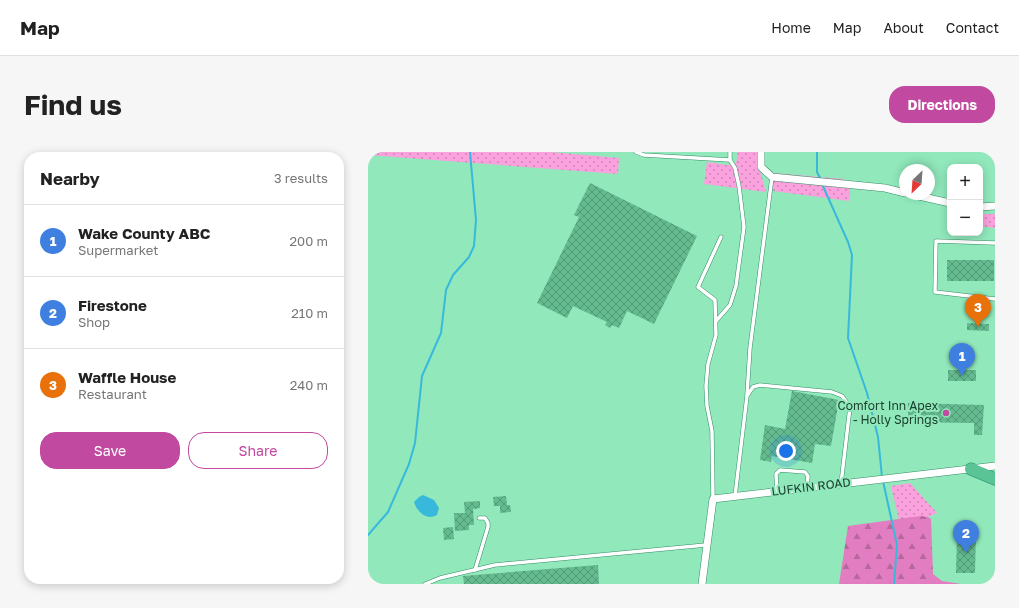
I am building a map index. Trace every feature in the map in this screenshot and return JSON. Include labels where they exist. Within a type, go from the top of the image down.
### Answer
[{"type":"highway","points":[[971,469],[995,479]]},
{"type":"street","points":[[761,152],[761,167],[772,177],[885,188],[899,192]]},
{"type":"street","points":[[935,200],[947,202]]},
{"type":"street","points":[[983,207],[995,206]]},
{"type":"street","name":"LUFKIN ROAD","points":[[713,499],[995,466]]},
{"type":"street","points":[[702,584],[713,499]]},
{"type":"lane","points":[[636,152],[644,155],[730,160]]},
{"type":"lane","points":[[716,320],[730,305],[736,286],[744,227],[739,186],[735,168],[730,160],[730,152]]},
{"type":"lane","points":[[735,496],[747,396],[750,348],[772,177]]},
{"type":"lane","points":[[713,499],[712,431],[707,406],[706,386],[708,364],[716,336],[716,320],[714,300],[698,287],[721,237]]},
{"type":"lane","points":[[995,243],[936,241],[935,292],[995,299]]},
{"type":"lane","points":[[747,396],[753,388],[760,384],[832,392],[842,396],[850,407],[841,484]]},
{"type":"lane","points":[[777,491],[776,474],[780,470],[805,472],[808,476],[807,488]]},
{"type":"lane","points":[[475,570],[488,527],[488,523],[485,518],[479,518]]},
{"type":"lane","points":[[425,584],[440,578],[495,566],[706,545]]},
{"type":"shaded area","points":[[368,152],[551,152],[619,158],[618,174],[368,155]]},
{"type":"shaded area","points":[[738,152],[758,152],[757,160],[766,192],[704,184],[707,162],[728,165],[736,163]]},
{"type":"shaded area","points":[[774,173],[844,179],[850,190],[849,201],[773,191]]},
{"type":"shaded area","points":[[983,214],[995,214],[995,228],[983,226]]},
{"type":"shaded area","points":[[910,483],[937,513],[928,517],[899,520],[891,486]]},
{"type":"green space","points":[[921,516],[931,519],[933,574],[942,581],[961,584],[839,584],[848,526]]},
{"type":"water","points":[[423,495],[434,500],[439,508],[437,515],[433,517],[426,516],[417,509],[414,502]]},
{"type":"building","points":[[590,183],[697,236],[654,324],[627,311],[619,328],[612,325],[610,328],[605,325],[607,322],[573,306],[567,318],[537,303],[579,217],[574,215]]},
{"type":"building","points":[[947,260],[994,260],[994,281],[947,281]]},
{"type":"building","points":[[967,323],[989,324],[989,331],[967,330]]},
{"type":"building","points":[[948,370],[976,370],[976,381],[948,381]]},
{"type":"building","points":[[792,391],[839,400],[831,446],[815,444],[812,463],[772,456],[771,462],[760,460],[765,425],[785,429]]},
{"type":"building","name":"Comfort Inn Apex - Holly Springs","points":[[908,403],[984,405],[982,435],[974,435],[974,423],[908,422]]},
{"type":"building","points":[[506,496],[507,505],[510,505],[511,512],[500,513],[500,506],[494,506],[493,497]]},
{"type":"building","points":[[480,501],[480,508],[473,509],[474,525],[469,525],[469,530],[455,531],[454,513],[465,513],[464,502]]},
{"type":"building","points":[[453,527],[454,539],[444,540],[443,528]]},
{"type":"building","points":[[957,533],[976,533],[975,573],[956,573]]},
{"type":"building","points":[[598,565],[599,584],[464,584],[463,576]]},
{"type":"waterway","points":[[368,535],[388,512],[409,464],[415,443],[422,376],[441,333],[446,290],[453,275],[469,257],[474,246],[476,220],[470,152]]},
{"type":"waterway","points":[[817,152],[817,172],[821,180]]},
{"type":"waterway","points":[[822,184],[848,242],[852,255],[848,338],[867,393],[878,437],[882,477]]},
{"type":"waterway","points":[[883,481],[897,545],[894,584]]},
{"type":"place","name":"Waffle House","points":[[978,327]]},
{"type":"place","name":"Wake County ABC","points":[[962,376]]},
{"type":"place","name":"Comfort Inn Apex - Holly Springs","points":[[946,413]]},
{"type":"place","name":"Firestone","points":[[966,553]]}]
